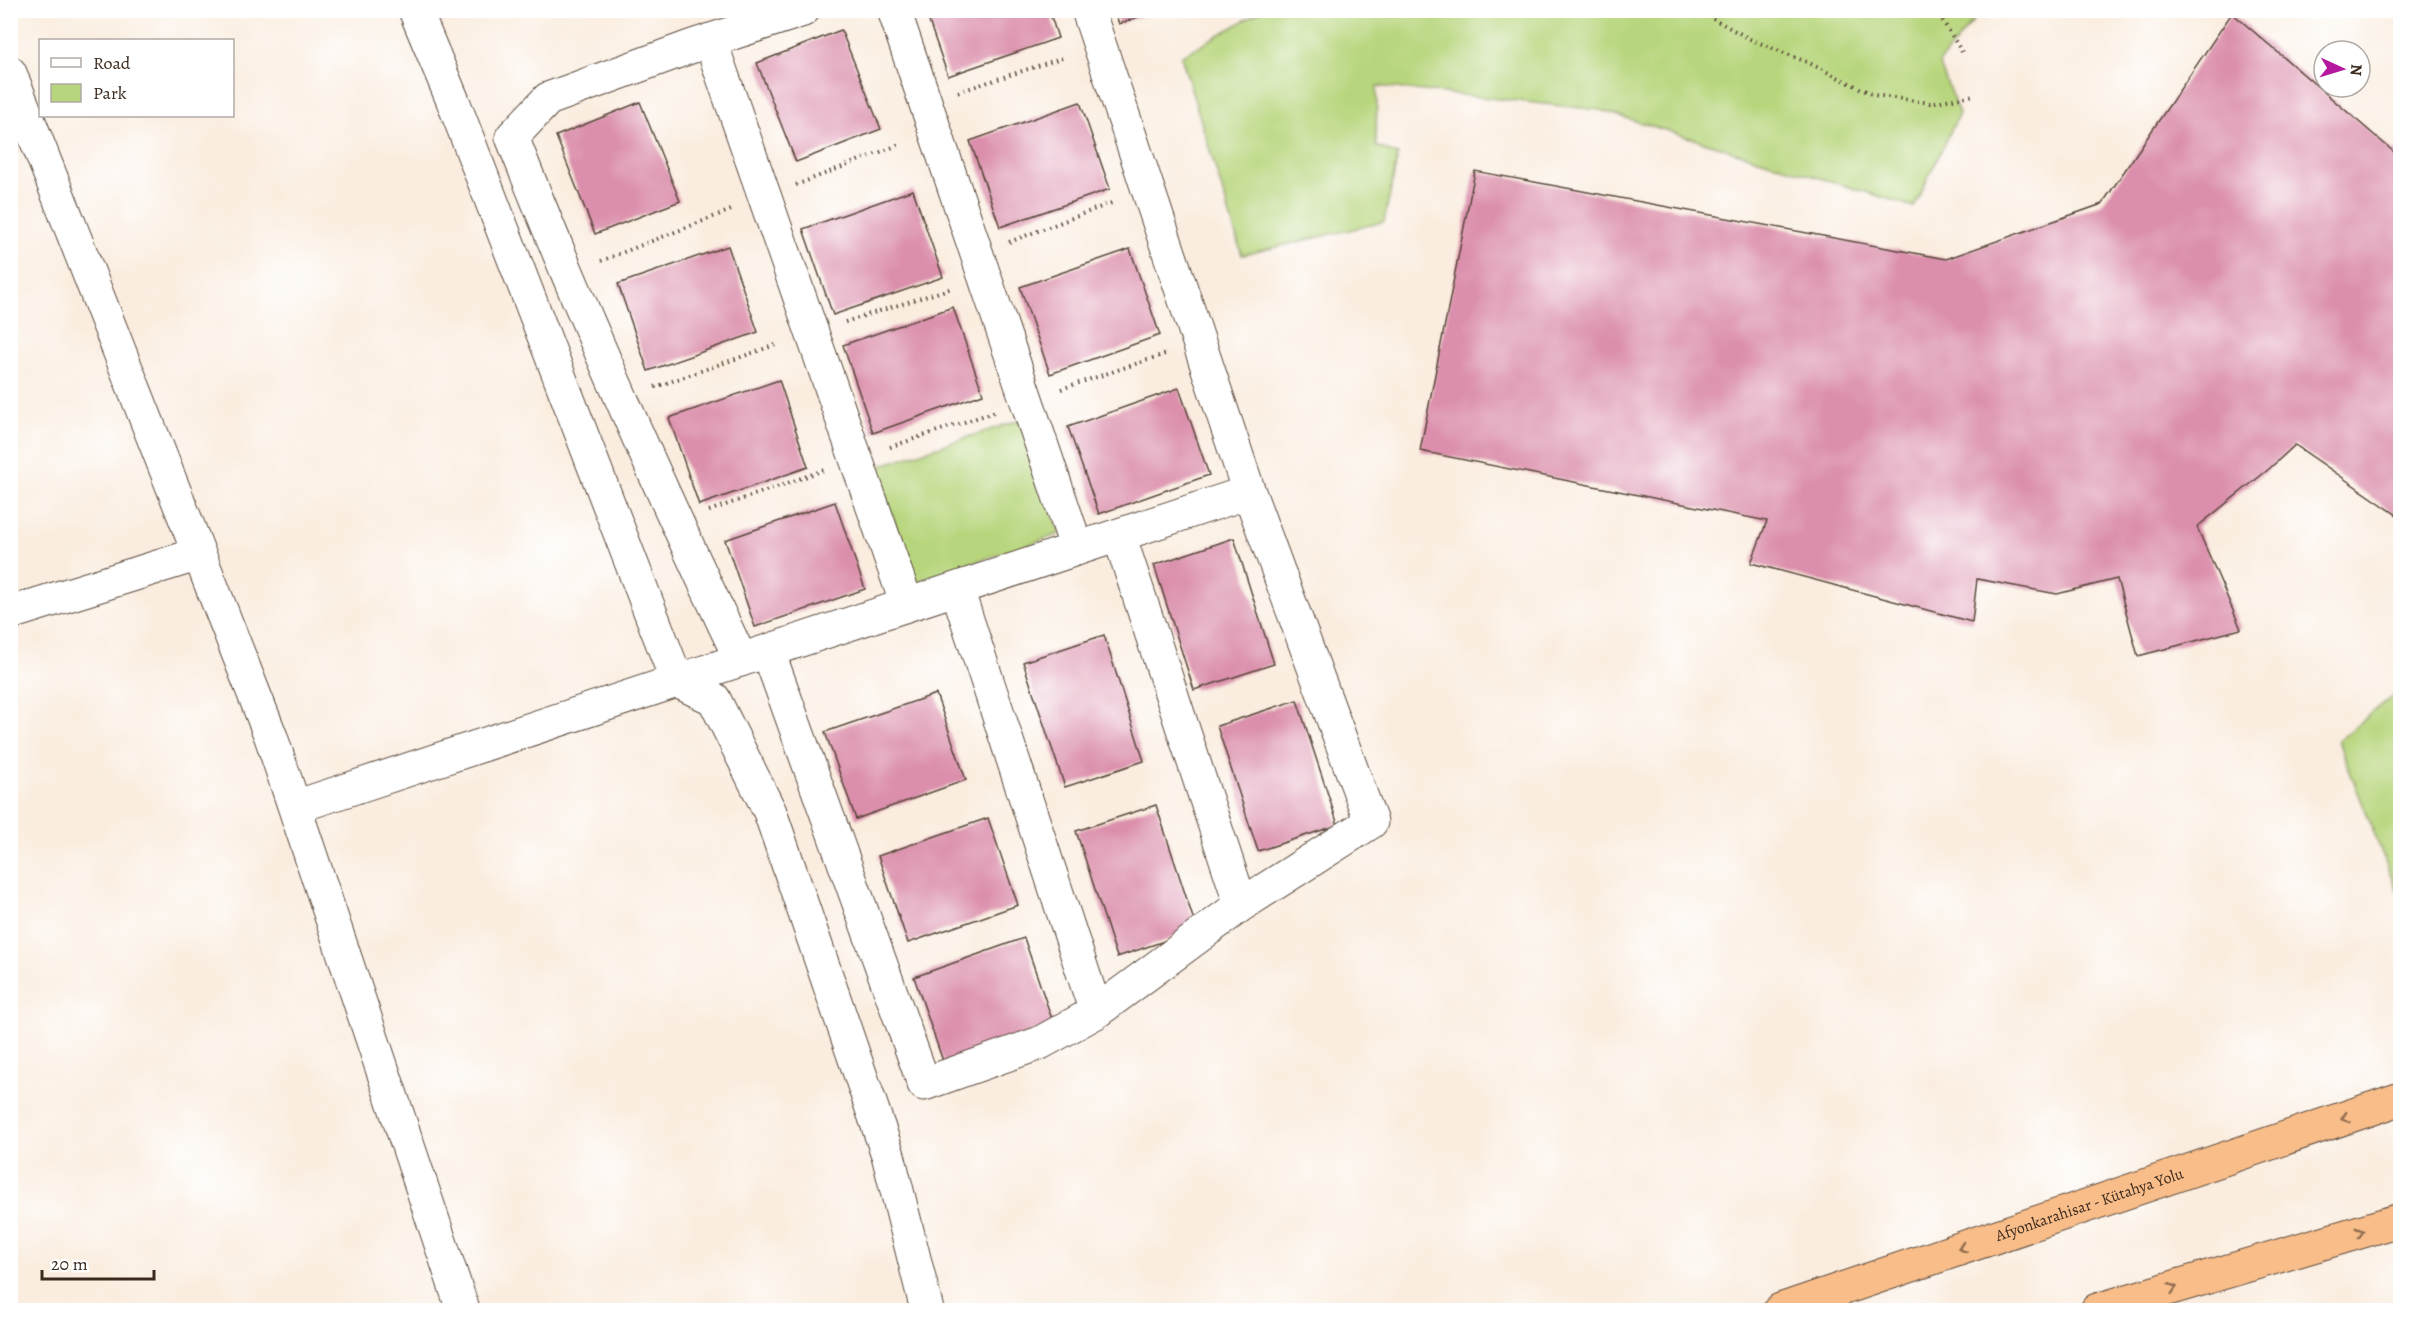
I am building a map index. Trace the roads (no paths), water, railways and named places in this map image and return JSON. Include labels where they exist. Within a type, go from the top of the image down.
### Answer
[{"type":"highway","name":"Afyonkarahisar - Kütahya Yolu","points":[[1780,1311],[2400,1099]]},
{"type":"highway","points":[[2097,1311],[2400,1220]]},
{"type":"street","points":[[415,10],[453,101],[677,681],[714,699],[770,812],[888,1155],[927,1311]]},
{"type":"street","points":[[803,10],[710,40],[548,99],[512,137],[566,274],[678,526],[754,656],[924,1084],[1040,1043],[1096,1012],[1241,905],[1371,822],[1249,492],[1088,10]]},
{"type":"street","points":[[894,10],[1077,549]]},
{"type":"street","points":[[710,40],[907,605]]},
{"type":"street","points":[[10,73],[271,737],[464,1311]]},
{"type":"street","points":[[294,807],[1249,492]]},
{"type":"street","points":[[1119,535],[1241,905]]},
{"type":"street","points":[[10,613],[199,554]]},
{"type":"street","points":[[957,589],[1096,1012]]}]
